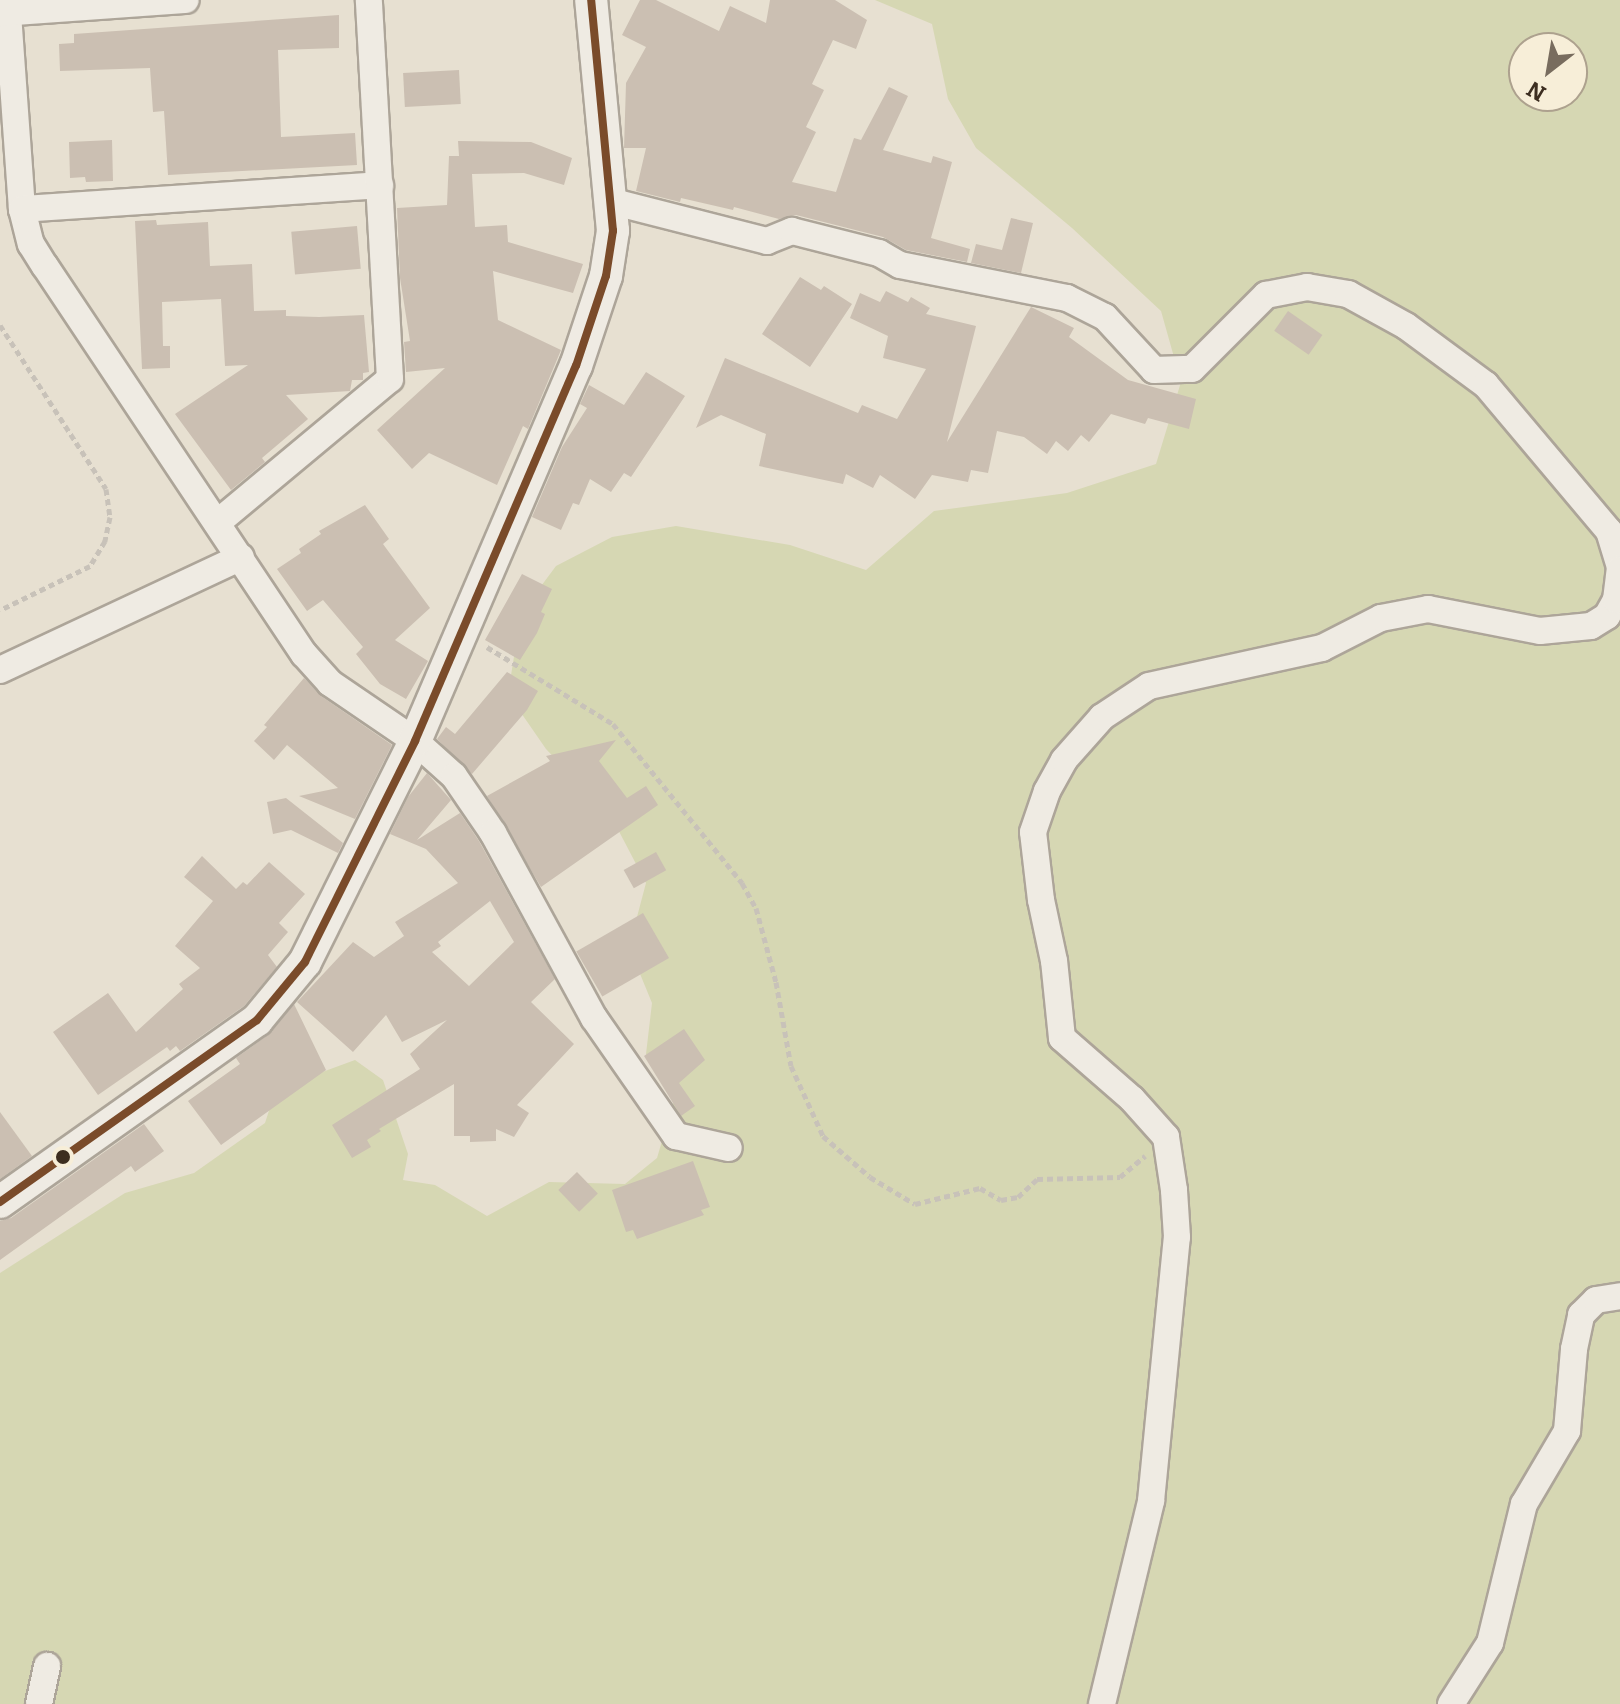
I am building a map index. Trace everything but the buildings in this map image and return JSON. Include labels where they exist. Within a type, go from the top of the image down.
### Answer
[{"type":"street","points":[[174,0],[5,8],[22,209],[31,244],[304,654],[330,683],[415,741],[454,776],[493,833],[594,1018],[676,1136],[729,1148]]},
{"type":"street","points":[[217,523],[390,379],[369,0]]},
{"type":"street","points":[[0,1202],[257,1020],[305,962],[415,741],[576,366],[606,276],[613,231],[591,0]]},
{"type":"street","points":[[22,209],[380,185]]},
{"type":"street","points":[[610,201],[767,241],[792,231],[879,253],[900,265],[1067,298],[1105,317],[1154,370],[1192,369],[1266,295],[1307,287],[1348,294],[1406,326],[1486,385],[1609,531],[1620,568],[1616,600],[1607,616],[1591,626],[1540,631],[1428,609],[1381,618],[1322,648],[1149,686],[1102,717],[1064,760],[1047,791],[1033,832],[1041,900],[1054,961],[1062,1038],[1132,1099],[1166,1137],[1177,1237],[1151,1501],[1102,1704]]},
{"type":"street","points":[[0,670],[241,557]]},
{"type":"street","points":[[1451,1704],[1490,1643],[1524,1504],[1567,1431],[1574,1349],[1581,1315],[1596,1300],[1620,1296]]},
{"type":"street","points":[[39,1704],[47,1666]]},
{"type":"path","points":[[0,325],[106,489],[110,517],[105,541],[90,566],[0,610]]},
{"type":"path","points":[[462,632],[613,724],[742,883],[756,908],[791,1066],[823,1136],[870,1177],[915,1204],[980,1188],[1001,1200],[1018,1197],[1037,1179],[1120,1177],[1166,1137]]},
{"type":"green space","points":[[875,0],[1620,0],[1620,1704],[0,1704],[0,1273],[125,1193],[194,1173],[265,1123],[276,1089],[355,1060],[383,1080],[408,1154],[403,1180],[435,1185],[487,1216],[549,1182],[625,1184],[657,1158],[675,1097],[646,1054],[652,1003],[629,947],[646,883],[612,818],[546,749],[508,694],[521,613],[556,566],[612,537],[676,526],[790,545],[866,570],[934,511],[1067,493],[1156,464],[1181,382],[1161,311],[1072,228],[976,148],[948,99],[932,24]]},
{"type":"transit line","points":[[0,1202],[257,1020],[305,962],[415,741],[576,366],[606,276],[613,231],[591,0]]}]
